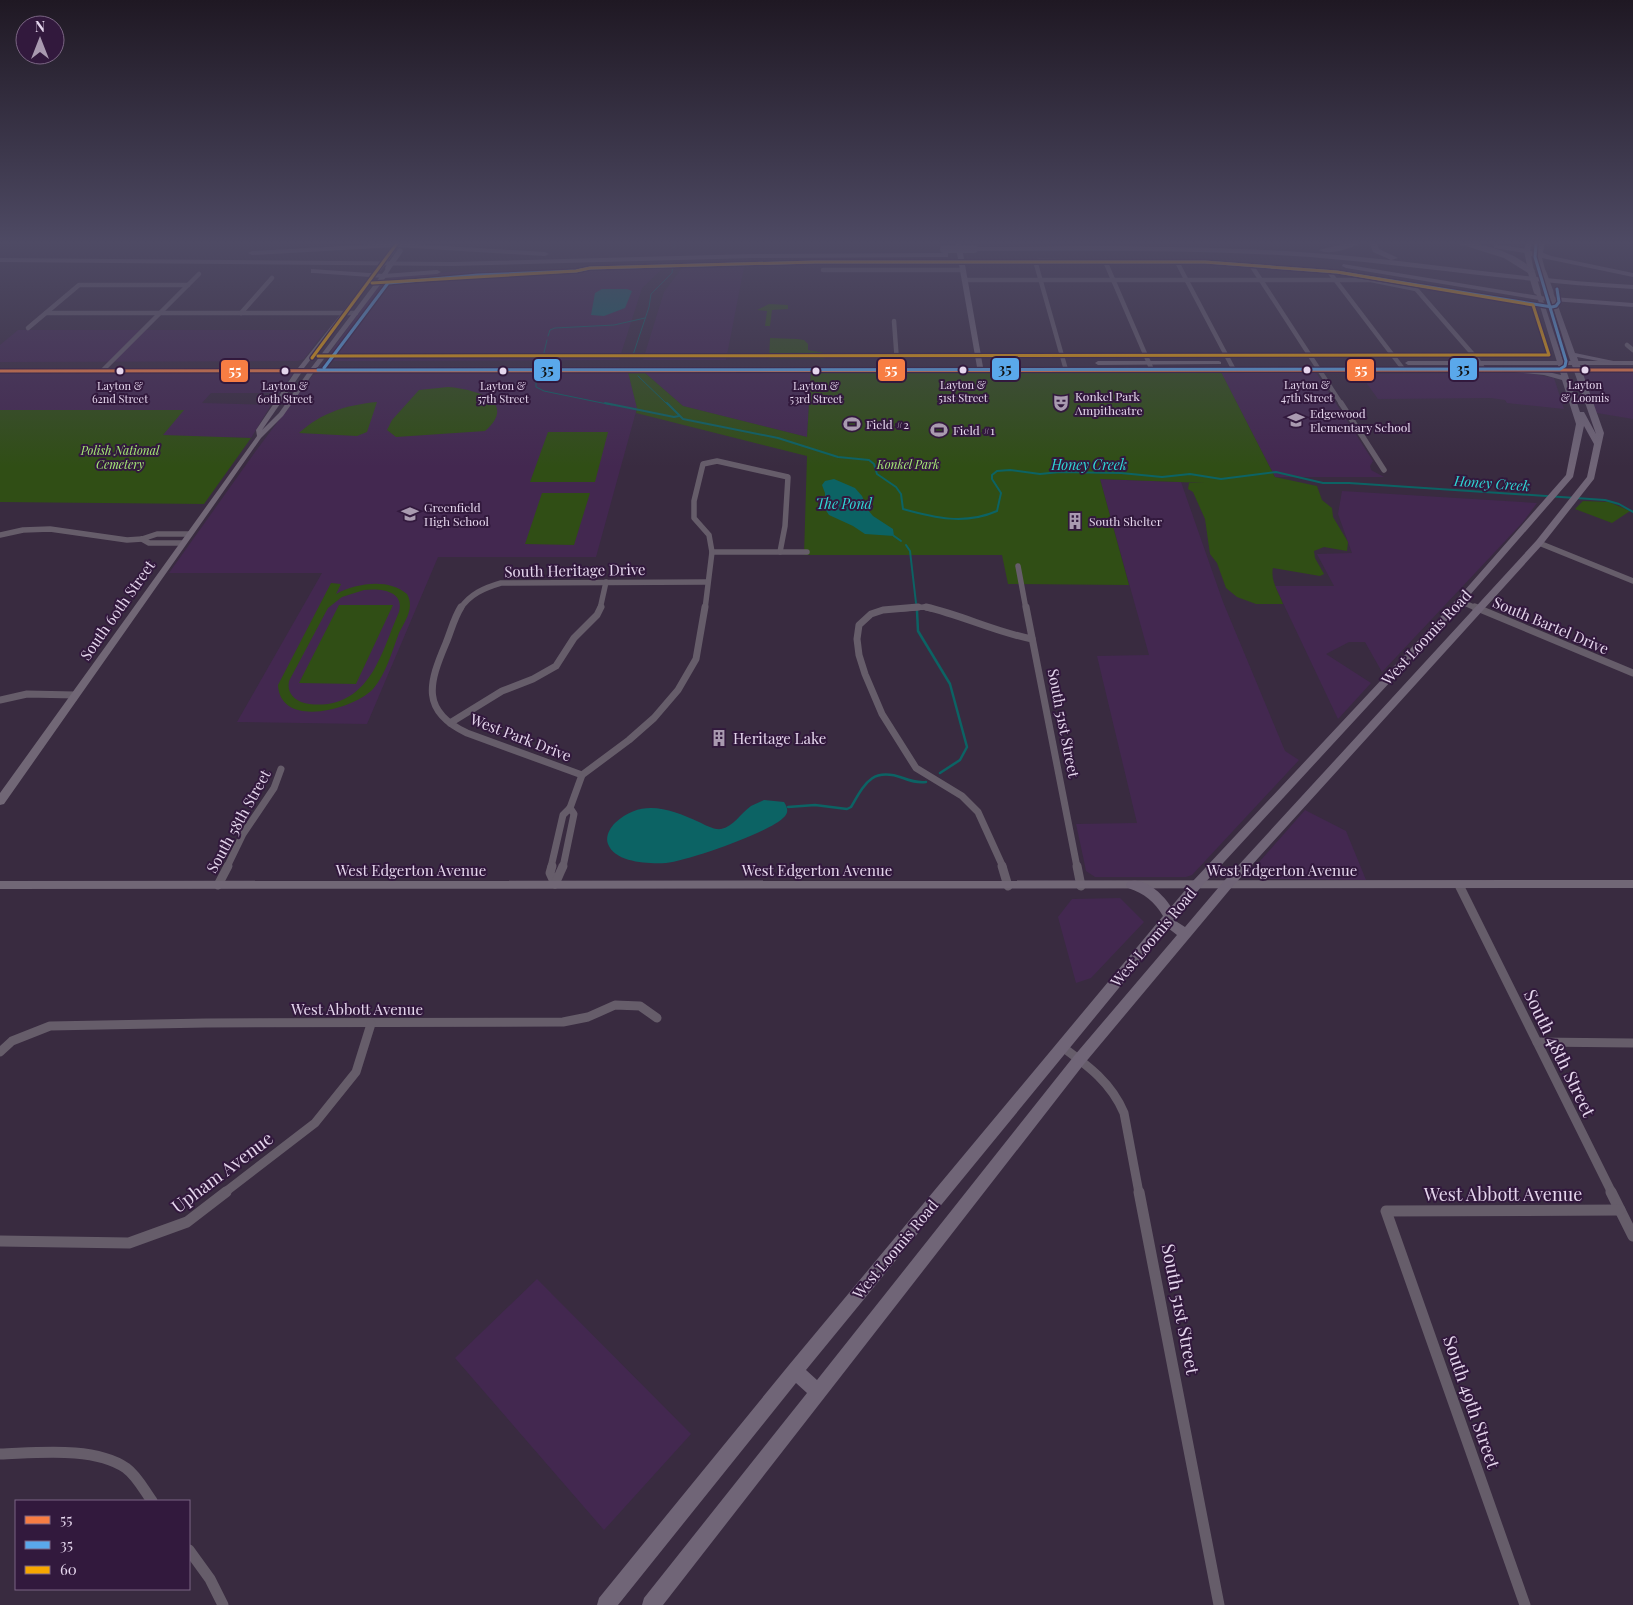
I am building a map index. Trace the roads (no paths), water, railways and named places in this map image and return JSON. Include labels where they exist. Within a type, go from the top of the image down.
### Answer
[{"type":"main road","name":"South 60th Street","points":[[260,436],[259,430],[285,391],[341,317]]},
{"type":"main road","name":"South 60th Street","points":[[0,801],[260,436],[268,429],[298,391],[353,317]]},
{"type":"main road","points":[[971,317],[980,365]]},
{"type":"main road","name":"West Loomis Road","points":[[606,1605],[1061,1046],[1197,884],[1460,601],[1570,475],[1580,424],[1545,317]]},
{"type":"main road","name":"West Loomis Road","points":[[651,1605],[1079,1060],[1228,884],[1539,543],[1591,477],[1600,433],[1559,317]]},
{"type":"main road","points":[[324,340],[336,340]]},
{"type":"main road","points":[[1571,354],[1619,363]]},
{"type":"main road","points":[[0,364],[897,362],[980,365]]},
{"type":"main road","points":[[1065,366],[1148,363],[1480,363],[1561,370]]},
{"type":"main road","points":[[0,371],[980,365],[1152,370],[1514,370],[1544,373],[1576,366],[1633,363]]},
{"type":"main road","points":[[1576,366],[1633,370]]},
{"type":"main road","points":[[285,391],[298,391]]},
{"type":"main road","points":[[1575,411],[1583,416],[1587,427],[1598,445]]},
{"type":"main road","points":[[1566,479],[1585,485]]},
{"type":"main road","points":[[1347,722],[1366,732]]},
{"type":"main road","points":[[1238,840],[1257,852]]},
{"type":"main road","name":"West Edgerton Avenue","points":[[0,885],[555,884],[1081,886],[1197,884],[1633,884]]},
{"type":"main road","points":[[1132,885],[1147,889],[1160,899],[1168,919],[1186,934]]},
{"type":"main road","points":[[795,1371],[818,1392]]},
{"type":"street","points":[[28,328],[41,317]]},
{"type":"street","points":[[103,370],[157,317]]},
{"type":"street","points":[[1051,317],[1065,366]]},
{"type":"street","points":[[1129,317],[1152,370]]},
{"type":"street","points":[[1207,317],[1234,370]]},
{"type":"street","points":[[1284,317],[1384,470]]},
{"type":"street","points":[[1363,317],[1404,370]]},
{"type":"street","points":[[1440,317],[1484,370]]},
{"type":"street","points":[[894,321],[897,362]]},
{"type":"street","points":[[1627,345],[1633,350]]},
{"type":"street","points":[[555,884],[562,872],[574,814],[570,808],[582,775],[644,728],[672,698],[689,673],[699,649],[712,552],[709,536],[694,518],[694,501],[700,467],[707,462],[716,461],[788,477],[785,526],[780,552]]},
{"type":"street","points":[[0,535],[24,530],[50,529],[118,540],[142,539],[157,534],[189,534]]},
{"type":"street","points":[[142,539],[149,543],[183,543]]},
{"type":"street","points":[[1539,543],[1633,581]]},
{"type":"street","points":[[712,552],[807,552]]},
{"type":"street","name":"South 51st Street","points":[[1018,566],[1081,886]]},
{"type":"street","points":[[450,723],[502,690],[533,679],[556,666],[574,638],[597,615],[601,607],[606,582]]},
{"type":"street","name":"South Heritage Drive","points":[[450,723],[438,712],[433,701],[433,675],[461,606],[467,599],[482,590],[501,583],[707,582]]},
{"type":"street","name":"South Bartel Drive","points":[[1460,601],[1633,673]]},
{"type":"street","points":[[1008,886],[1005,872],[978,812],[962,796],[916,768],[882,714],[864,674],[857,639],[859,625],[871,614],[883,610],[910,606],[943,611],[1010,635],[1032,639]]},
{"type":"street","points":[[0,700],[27,694],[75,695]]},
{"type":"street","name":"West Park Drive","points":[[450,723],[501,747],[582,775]]},
{"type":"street","name":"South 58th Street","points":[[218,885],[243,834],[274,788],[281,769]]},
{"type":"street","name":"South 48th Street","points":[[1459,885],[1633,1236]]},
{"type":"street","name":"West Abbott Avenue","points":[[0,1052],[12,1041],[50,1026],[206,1023],[562,1022],[588,1017],[615,1005],[640,1006],[657,1018]]},
{"type":"street","name":"Upham Avenue","points":[[0,1241],[129,1243],[188,1222],[314,1123],[356,1072],[371,1024]]},
{"type":"street","points":[[1537,1042],[1633,1043]]},
{"type":"street","name":"South 51st Street","points":[[1061,1046],[1112,1088],[1124,1113],[1219,1605]]},
{"type":"street","name":"West Abbott Avenue","points":[[1386,1211],[1620,1210]]},
{"type":"street","name":"South 49th Street","points":[[1386,1211],[1525,1605]]},
{"type":"street","points":[[0,1454],[67,1454],[111,1460],[127,1469],[151,1500]]},
{"type":"street","points":[[190,1551],[210,1579],[223,1605]]},
{"type":"water","name":"The Pond","points":[[834,479],[855,488],[862,496],[868,510],[873,516],[893,529],[894,536],[865,534],[829,515],[825,509],[825,493],[822,485],[825,481]]},
{"type":"water","points":[[764,800],[784,802],[787,810],[785,816],[775,824],[745,838],[677,861],[651,863],[625,859],[612,850],[607,841],[611,827],[625,815],[635,810],[656,808],[667,810],[715,829],[721,829],[733,823],[751,806]]},
{"type":"waterway","name":"Honey Creek","points":[[633,355],[646,317]]},
{"type":"waterway","points":[[548,336],[550,330],[555,328],[614,325],[645,318]]},
{"type":"waterway","points":[[543,357],[547,340]]},
{"type":"waterway","name":"Honey Creek","points":[[638,376],[668,405]]},
{"type":"waterway","points":[[536,380],[536,387],[544,391],[612,405]]},
{"type":"waterway","points":[[605,403],[674,417],[679,416]]},
{"type":"waterway","name":"Honey Creek","points":[[667,403],[683,419],[778,438],[838,457],[869,460],[874,464],[877,474],[896,487],[901,494],[903,509],[950,519],[973,518],[997,511],[1001,493],[992,479],[992,475],[997,471],[1010,470],[1040,474],[1060,472],[1121,473],[1162,477],[1190,474],[1221,479],[1276,472],[1323,483],[1349,483],[1605,500],[1619,504],[1633,512]]},
{"type":"waterway","points":[[894,536],[901,541]]},
{"type":"waterway","points":[[906,545],[910,551],[916,603]]},
{"type":"waterway","points":[[917,611],[918,631],[950,684],[967,747],[960,760],[940,773]]},
{"type":"waterway","points":[[788,807],[815,805],[847,809],[851,807],[865,784],[877,776],[892,775],[914,782],[926,782]]},
{"type":"place","name":"Layton & 51st Street","points":[[963,370]]},
{"type":"place","name":"Layton & 47th Street","points":[[1307,370]]},
{"type":"place","name":"Layton & Loomis","points":[[1585,370]]},
{"type":"place","name":"Layton & 62nd Street","points":[[120,371]]},
{"type":"place","name":"Layton & 60th Street","points":[[285,371]]},
{"type":"place","name":"Layton & 57th Street","points":[[503,371]]},
{"type":"place","name":"Layton & 53rd Street","points":[[816,371]]},
{"type":"place","name":"Konkel Park Ampitheatre","points":[[1061,403]]},
{"type":"place","name":"Edgewood Elementary School","points":[[1296,420]]},
{"type":"place","name":"Field #2","points":[[852,424]]},
{"type":"place","name":"Field #1","points":[[939,430]]},
{"type":"place","name":"Greenfield High School","points":[[410,514]]},
{"type":"place","name":"South Shelter","points":[[1075,521]]},
{"type":"place","name":"Heritage Lake","points":[[719,738]]},
{"type":"park label","name":"Polish National Cemetery","points":[[120,457]]},
{"type":"park label","name":"Konkel Park","points":[[908,464]]}]
